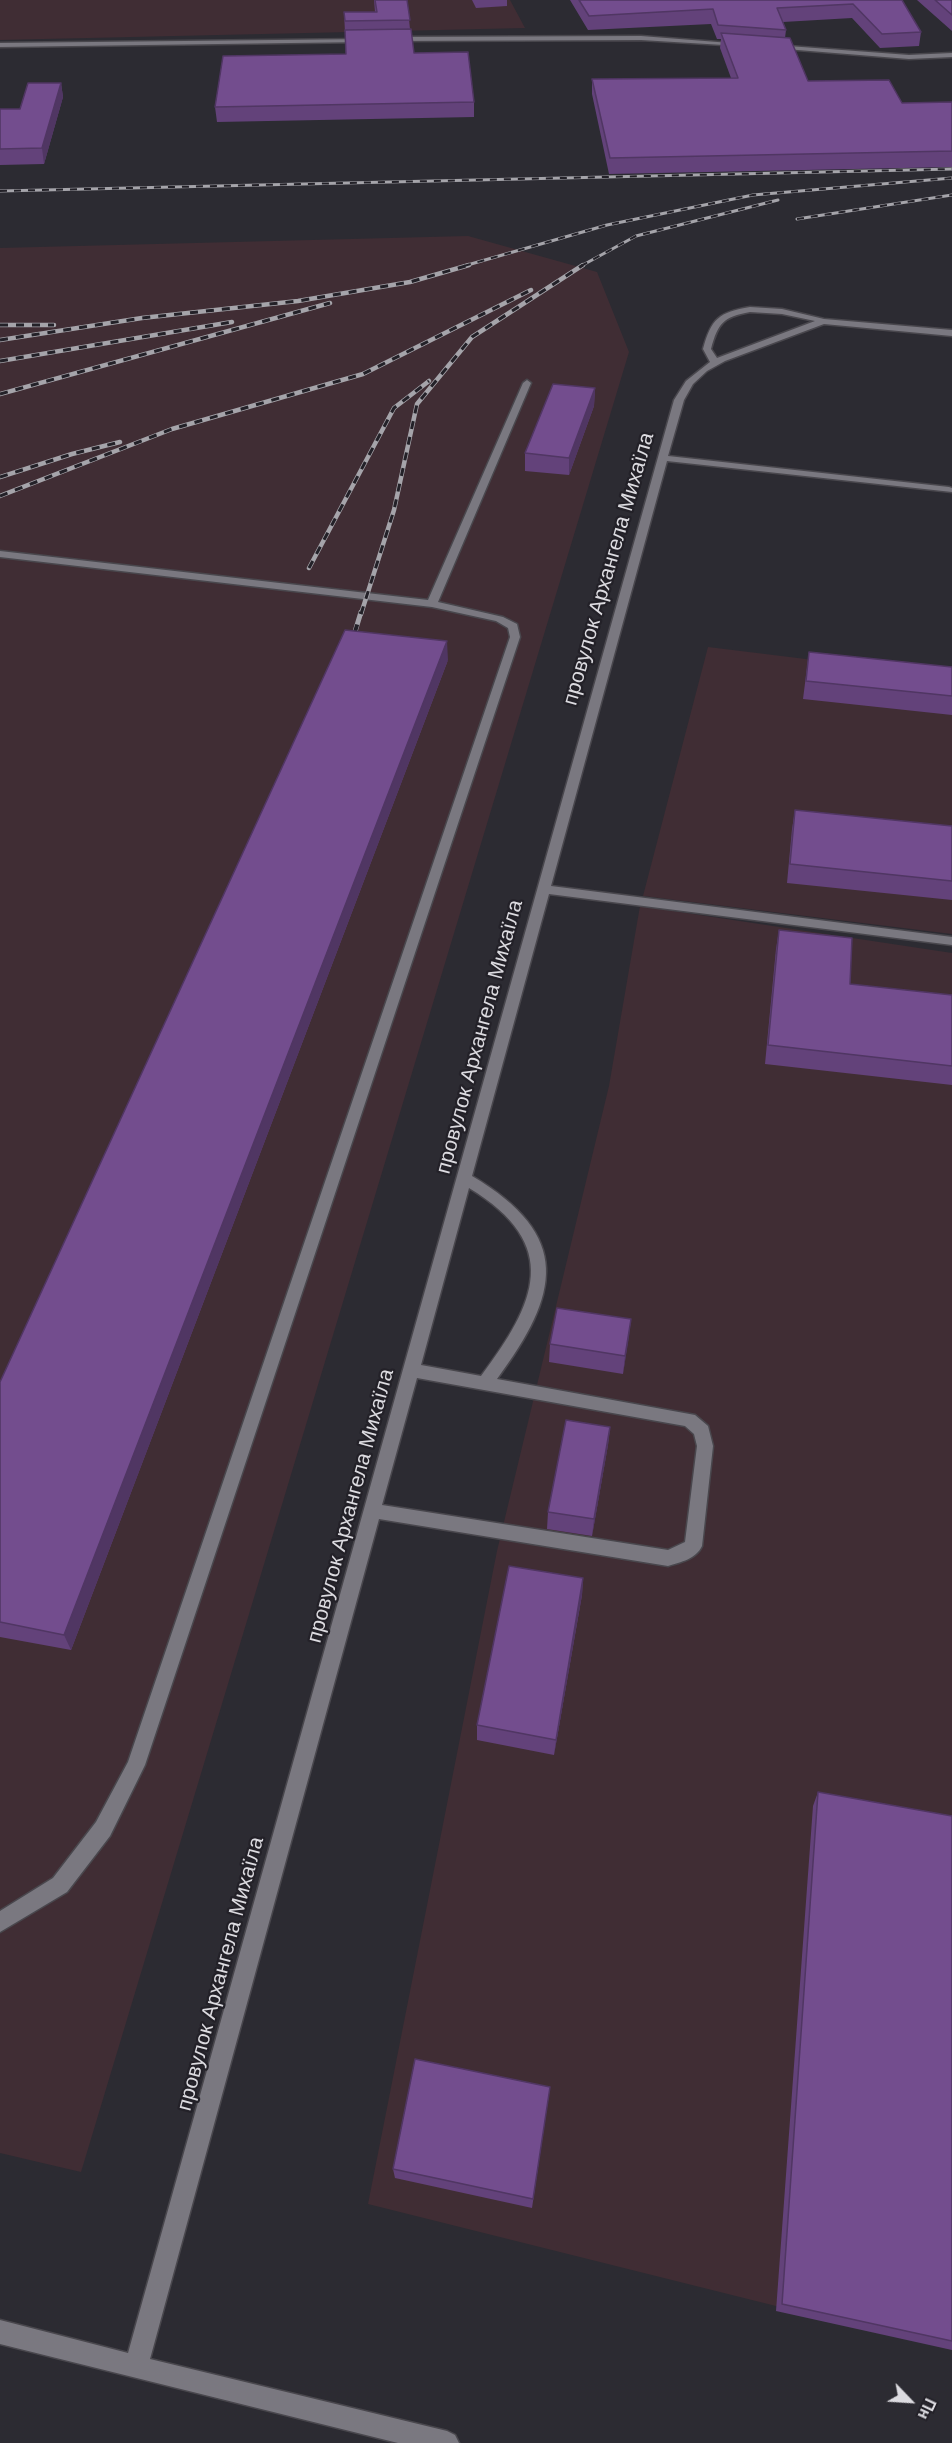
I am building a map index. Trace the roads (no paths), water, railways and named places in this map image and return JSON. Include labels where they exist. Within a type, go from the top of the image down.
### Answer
[{"type":"street","points":[[389,39],[641,38],[744,45]]},
{"type":"street","points":[[0,45],[377,39]]},
{"type":"street","points":[[768,46],[909,57],[952,55]]},
{"type":"street","points":[[714,361],[707,349],[714,326],[723,319],[740,312],[761,309],[823,321],[952,333]]},
{"type":"street","name":"провулок Архангела Михаїла","points":[[136,2367],[685,385],[714,361],[787,338],[823,321]]},
{"type":"street","points":[[432,604],[527,383]]},
{"type":"street","points":[[663,458],[949,490]]},
{"type":"street","points":[[0,554],[432,604],[499,619],[513,626],[515,637],[136,1765],[103,1829],[60,1885],[0,1922]]},
{"type":"street","points":[[544,889],[952,941]]},
{"type":"street","points":[[464,1178],[509,1210],[529,1233],[540,1263],[539,1294],[512,1346],[485,1383]]},
{"type":"street","points":[[373,1511],[668,1558],[682,1554],[693,1546],[705,1446],[702,1431],[689,1420],[411,1371]]},
{"type":"street","points":[[0,2332],[390,2436],[447,2443]]},
{"type":"railway","points":[[0,191],[952,169]]},
{"type":"railway","points":[[464,266],[607,225],[753,195],[952,178]]},
{"type":"railway","points":[[797,219],[952,195]]},
{"type":"railway","points":[[581,266],[636,236],[778,200]]},
{"type":"railway","points":[[0,340],[142,318],[298,301],[410,282],[469,265]]},
{"type":"railway","points":[[361,614],[394,510],[417,404],[472,337],[583,265]]},
{"type":"railway","points":[[0,496],[172,429],[363,374],[531,290]]},
{"type":"railway","points":[[0,394],[330,303]]},
{"type":"railway","points":[[0,361],[232,322]]},
{"type":"railway","points":[[0,325],[54,325]]},
{"type":"railway","points":[[309,568],[394,408],[429,381]]},
{"type":"railway","points":[[0,477],[72,454],[120,442]]},
{"type":"railway","points":[[354,635],[361,612]]}]
